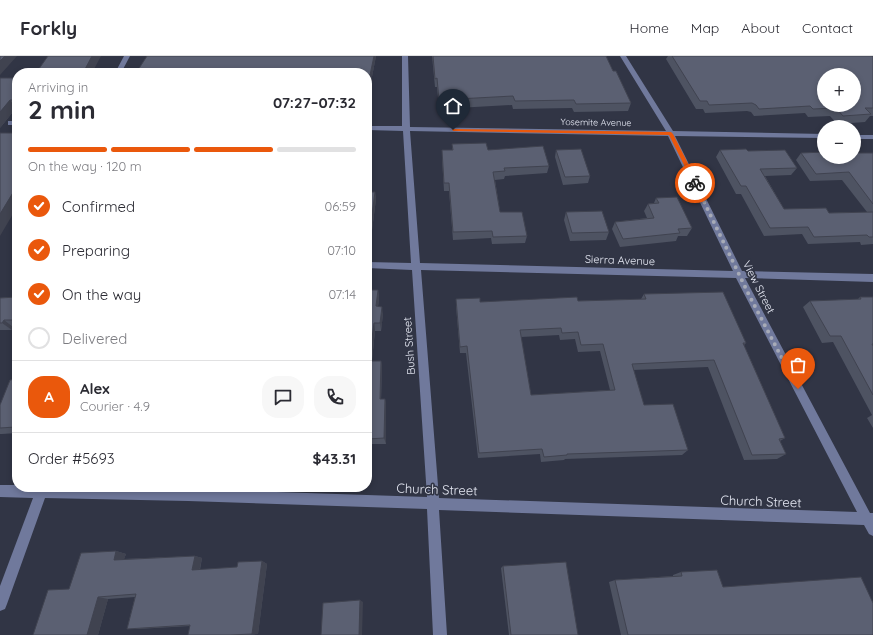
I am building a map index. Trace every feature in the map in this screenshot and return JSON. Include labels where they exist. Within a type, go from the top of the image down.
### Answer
[{"type":"street","points":[[120,68],[126,56]]},
{"type":"street","name":"Bush Street","points":[[405,56],[406,129],[433,503],[440,635]]},
{"type":"street","name":"View Street","points":[[623,56],[671,134],[740,275],[870,519],[873,530]]},
{"type":"street","name":"Yosemite Avenue","points":[[372,128],[817,136]]},
{"type":"street","points":[[861,137],[873,137]]},
{"type":"street","name":"Sierra Avenue","points":[[372,265],[873,278]]},
{"type":"street","name":"Church Street","points":[[0,491],[12,491]]},
{"type":"street","points":[[0,604],[41,492]]},
{"type":"street","name":"Church Street","points":[[41,492],[196,495],[870,519]]},
{"type":"building","points":[[0,56],[5,56],[0,61]]},
{"type":"building","points":[[48,56],[92,56],[86,68],[40,68]]},
{"type":"building","points":[[147,56],[374,56],[371,68],[139,68]]},
{"type":"building","points":[[433,56],[606,56],[613,71],[616,71],[631,103],[576,104],[574,100],[515,101],[513,96],[439,100]]},
{"type":"building","points":[[672,56],[873,56],[873,108],[865,108],[871,114],[843,116],[840,112],[861,112],[861,68],[817,68],[817,109],[813,109],[810,106],[759,109],[752,103],[709,105],[707,101],[700,101]]},
{"type":"building","points":[[0,78],[12,78],[12,100],[10,100],[0,112]]},
{"type":"building","points":[[0,133],[12,133],[12,194],[0,214]]},
{"type":"building","points":[[486,143],[488,150],[543,146],[549,166],[504,168],[505,171],[493,172],[500,212],[522,212],[527,236],[493,237],[492,231],[453,232],[449,183],[444,183],[442,150],[453,150],[452,144]]},
{"type":"building","points":[[581,149],[590,176],[565,177],[556,150]]},
{"type":"building","points":[[746,149],[748,151],[785,150],[797,168],[760,169],[784,209],[826,208],[829,213],[873,212],[873,237],[869,237],[867,235],[814,237],[808,227],[770,228],[746,186],[741,186],[720,150]]},
{"type":"building","points":[[817,152],[817,164],[861,164],[861,153],[873,153],[873,204],[849,172],[816,174],[801,153]]},
{"type":"building","points":[[372,192],[375,192],[372,215]]},
{"type":"building","points":[[677,197],[692,228],[678,229],[680,233],[623,239],[615,222],[654,218],[648,204],[659,203],[656,198]]},
{"type":"building","points":[[602,211],[609,232],[572,233],[566,212]]},
{"type":"building","points":[[372,290],[378,290],[376,306],[382,307],[380,323],[374,323],[372,338]]},
{"type":"building","points":[[723,292],[746,343],[743,343],[785,438],[779,439],[786,454],[752,455],[714,360],[632,364],[644,405],[673,404],[688,450],[567,454],[544,457],[542,449],[479,453],[467,346],[460,347],[456,299],[480,298],[480,302],[577,297],[578,301],[646,299],[644,294]],"holes":[[[561,328],[562,333],[578,332],[581,345],[603,344],[615,390],[531,395],[520,330]]]},
{"type":"building","points":[[12,297],[12,320],[4,320],[2,323],[0,323],[0,298]]},
{"type":"building","points":[[860,297],[873,297],[873,395],[841,336],[830,336],[810,301],[861,299]]},
{"type":"building","points":[[372,361],[381,361],[380,399],[385,399],[384,438],[372,439]]},
{"type":"building","points":[[10,380],[12,380],[12,427],[0,428],[0,405]]},
{"type":"building","points":[[116,551],[114,560],[195,556],[192,570],[237,567],[238,562],[262,561],[252,634],[188,635],[190,625],[127,629],[136,594],[98,597],[87,635],[33,635],[48,590],[69,589],[81,553]]},
{"type":"building","points":[[566,562],[578,635],[511,635],[503,566]]},
{"type":"building","points":[[717,570],[723,587],[861,577],[873,603],[873,635],[628,635],[615,580],[682,576],[681,572]]},
{"type":"building","points":[[360,600],[359,635],[321,635],[323,603]]},
{"type":"way so far","points":[[695,183],[748,293],[798,389]]},
{"type":"route","points":[[453,130],[671,134],[695,183]]}]
